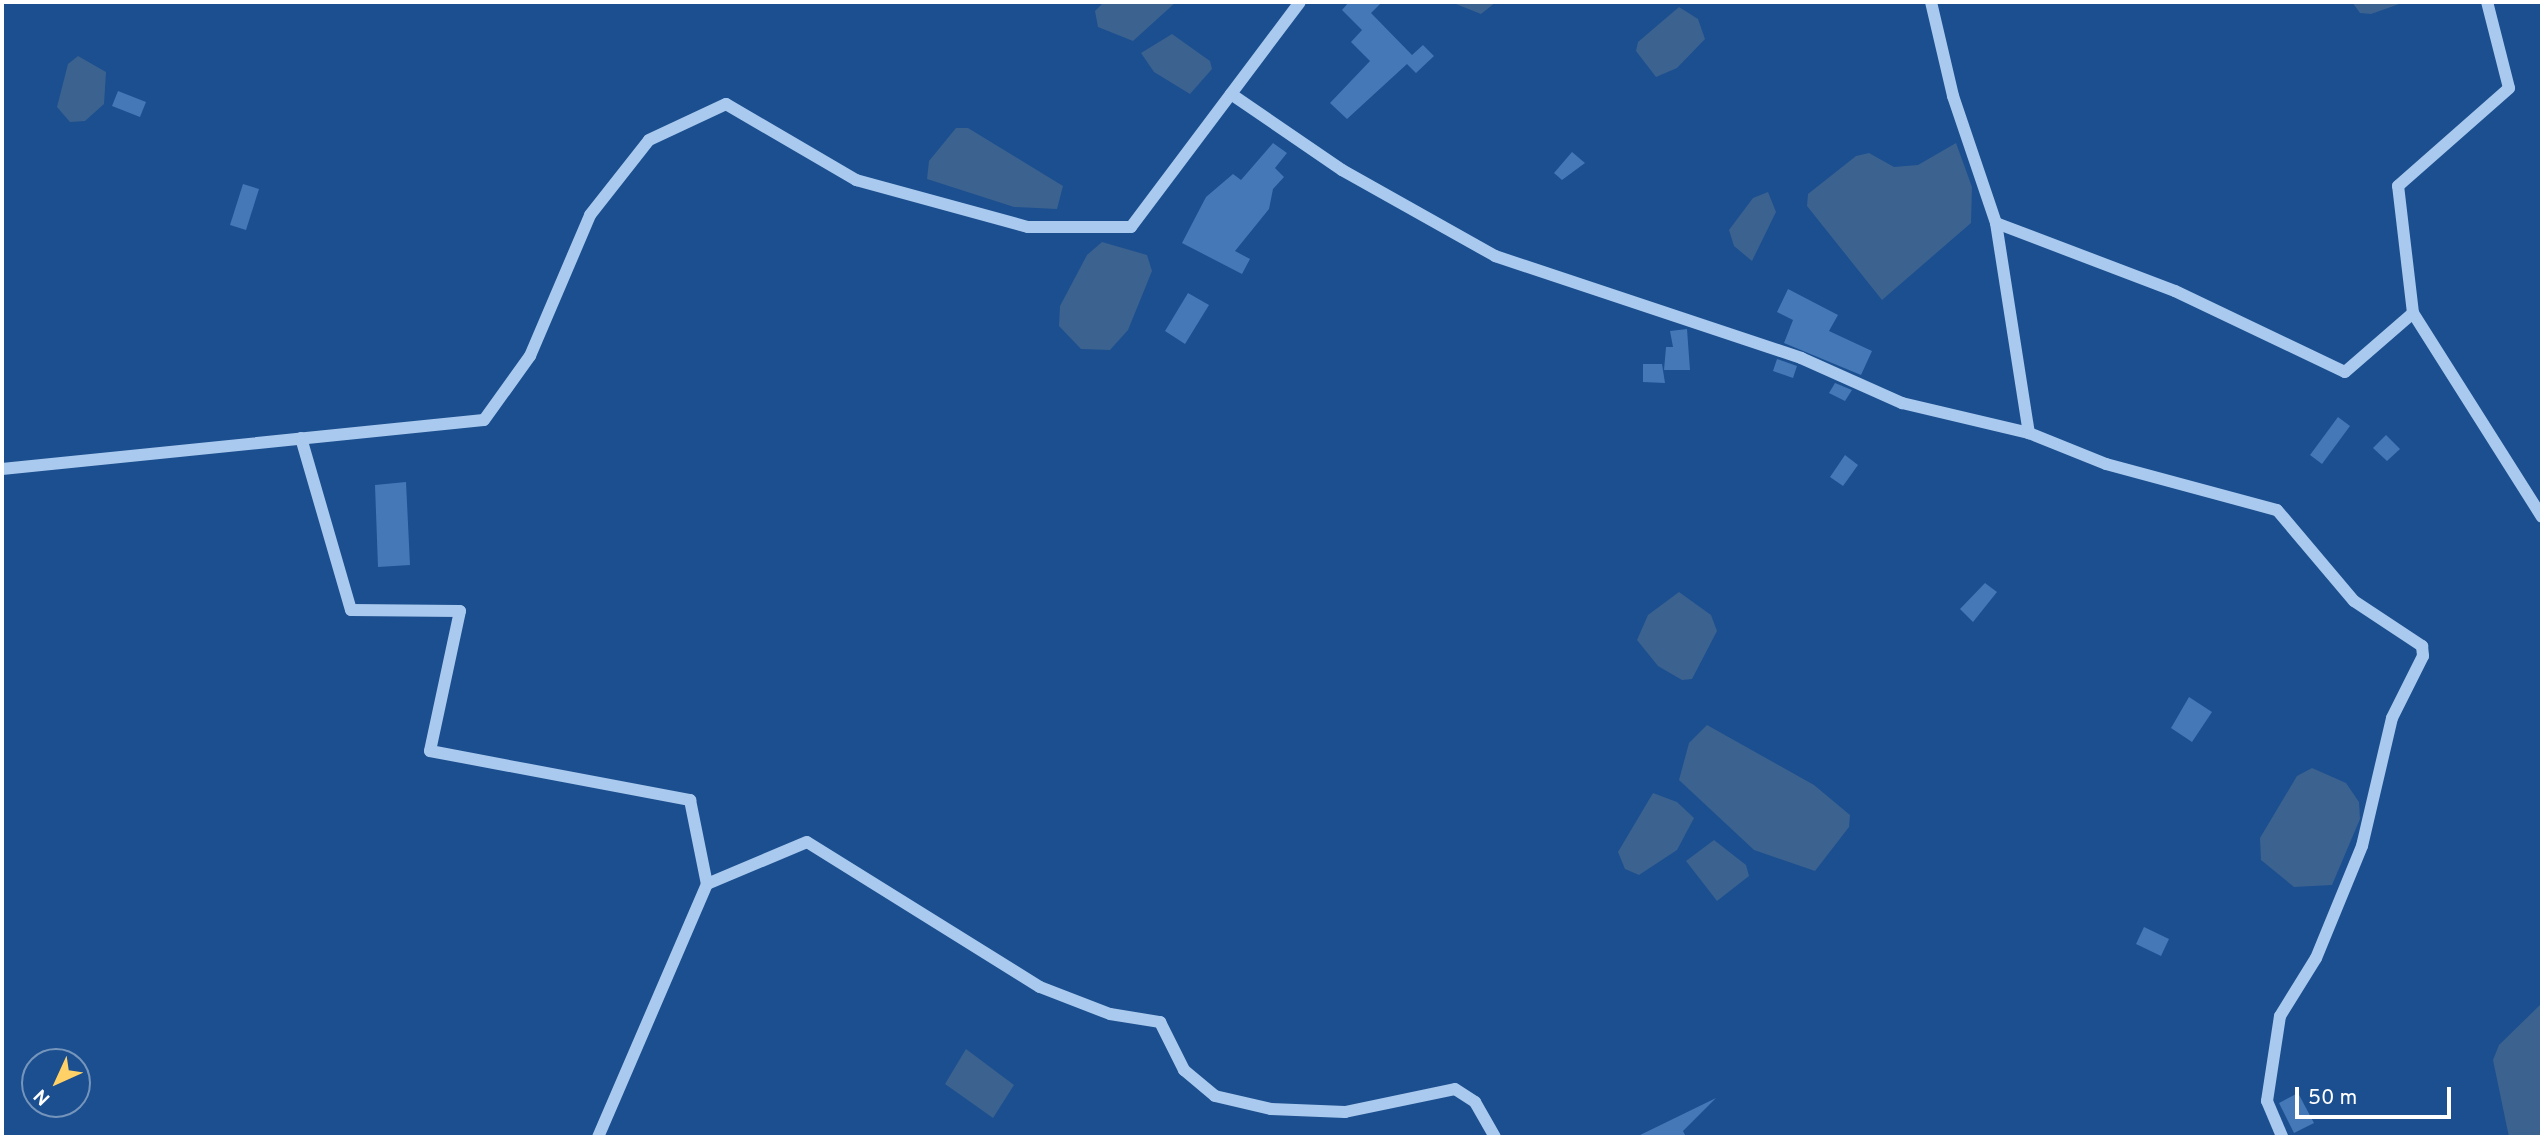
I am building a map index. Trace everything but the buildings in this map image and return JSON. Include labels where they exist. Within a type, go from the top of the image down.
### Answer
[{"type":"street","points":[[2,468],[484,420],[530,356],[590,215],[649,140],[726,104],[856,180],[1028,227],[1131,227],[1300,2]]},
{"type":"street","points":[[1931,2],[1953,96],[1996,223],[2029,433]]},
{"type":"street","points":[[2487,2],[2509,88],[2398,186],[2413,313],[2542,517]]},
{"type":"street","points":[[1231,93],[1342,170],[1495,256],[1801,358],[1902,403],[2029,433],[2106,464],[2277,510],[2354,601],[2422,646],[2423,656],[2392,718],[2362,846],[2316,958],[2280,1016],[2267,1101],[2282,1137]]},
{"type":"street","points":[[1996,223],[2175,291],[2345,372],[2413,313]]},
{"type":"street","points":[[301,438],[351,610],[460,611],[430,751],[690,800],[707,884],[598,1137]]},
{"type":"street","points":[[707,884],[807,842],[1040,987],[1110,1014],[1160,1022],[1184,1070],[1215,1096],[1271,1109],[1345,1112],[1455,1089],[1475,1102],[1495,1137]]},
{"type":"water","points":[[1104,2],[1176,2],[1133,41],[1098,27],[1095,11]]},
{"type":"water","points":[[1451,2],[1496,2],[1481,14]]},
{"type":"water","points":[[2352,2],[2405,2],[2371,14],[2360,13]]},
{"type":"water","points":[[1679,7],[1698,19],[1705,39],[1677,68],[1656,77],[1636,51],[1638,42]]},
{"type":"water","points":[[1172,34],[1210,61],[1212,69],[1190,94],[1154,72],[1141,53]]},
{"type":"water","points":[[78,56],[106,72],[104,104],[85,121],[70,122],[57,107],[68,64]]},
{"type":"water","points":[[956,128],[968,128],[1063,186],[1057,209],[1014,207],[927,179],[929,161]]},
{"type":"water","points":[[1956,143],[1972,187],[1971,223],[1882,300],[1807,206],[1808,194],[1856,156],[1869,153],[1894,167],[1918,165]]},
{"type":"water","points":[[1768,192],[1776,212],[1752,261],[1734,246],[1729,230],[1753,198]]},
{"type":"water","points":[[1102,242],[1147,255],[1152,271],[1128,330],[1110,350],[1081,349],[1059,326],[1060,306],[1087,255]]},
{"type":"water","points":[[1679,592],[1711,615],[1717,631],[1692,679],[1682,680],[1658,666],[1637,640],[1648,615]]},
{"type":"water","points":[[1707,725],[1814,785],[1850,815],[1849,827],[1815,871],[1754,850],[1679,780],[1689,743]]},
{"type":"water","points":[[2312,768],[2346,783],[2359,802],[2360,819],[2332,885],[2294,887],[2261,860],[2260,838],[2297,776]]},
{"type":"water","points":[[1653,793],[1677,802],[1694,818],[1677,850],[1639,875],[1625,869],[1618,852]]},
{"type":"water","points":[[1714,840],[1746,865],[1749,876],[1717,901],[1686,861]]},
{"type":"water","points":[[2542,1003],[2542,1137],[2509,1137],[2493,1060],[2499,1045]]},
{"type":"water","points":[[966,1049],[1014,1085],[993,1118],[945,1084]]}]
